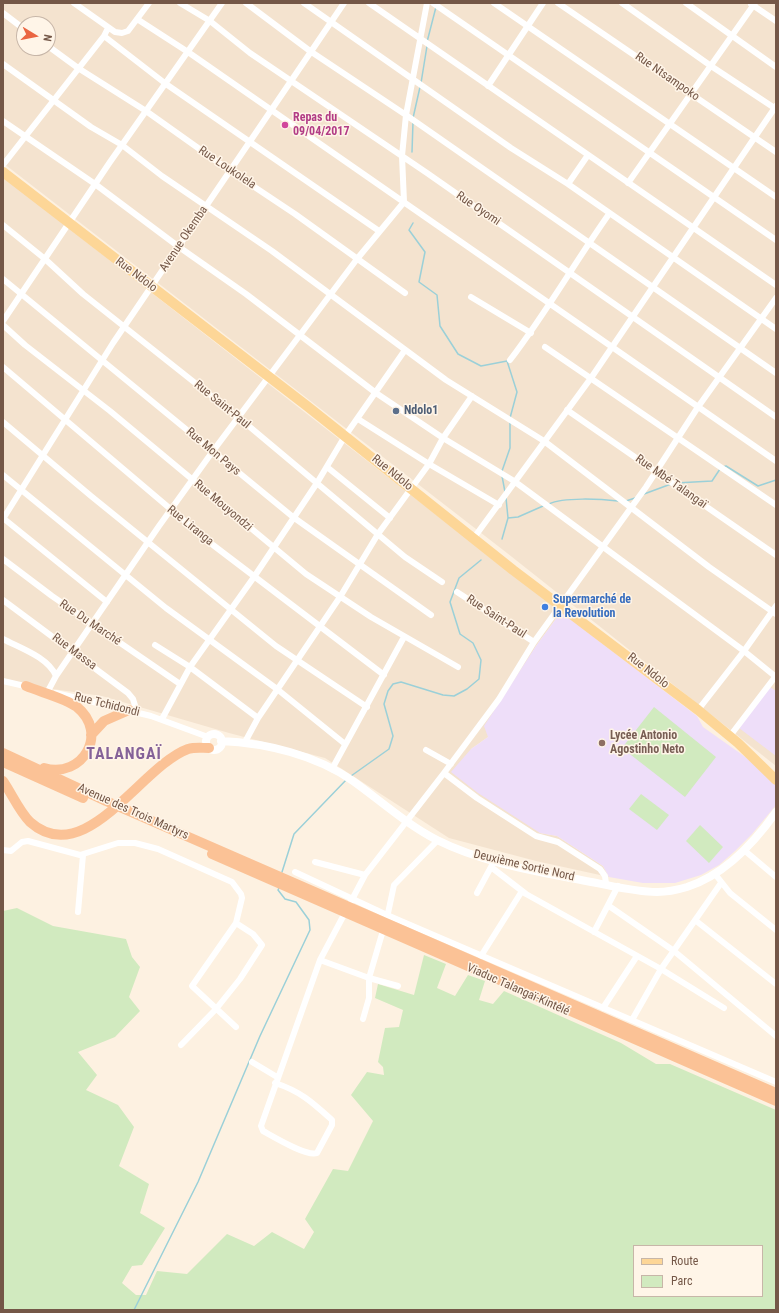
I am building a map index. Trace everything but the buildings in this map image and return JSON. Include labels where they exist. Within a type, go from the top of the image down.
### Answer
[{"type":"highway","points":[[6,758],[46,769],[66,770],[73,767],[83,758],[90,746],[91,735],[87,718],[77,707],[26,686]]},
{"type":"highway","points":[[91,735],[104,721],[133,711]]},
{"type":"highway","points":[[3,781],[29,820],[48,832],[62,835],[81,832],[106,815],[169,759],[190,748],[209,748]]},
{"type":"highway","name":"Avenue des Trois Martyrs","points":[[6,758],[100,798],[263,873]]},
{"type":"highway","name":"Viaduc Talangaï-Kintélé","points":[[263,873],[776,1093]]},
{"type":"highway","name":"Viaduc Talangaï-Kintélé","points":[[263,873],[776,1102]]},
{"type":"main road","name":"Rue Ndolo","points":[[3,172],[345,436],[473,539],[698,710],[730,736],[776,780]]},
{"type":"main road","points":[[745,750],[760,759],[776,773]]},
{"type":"street","points":[[74,3],[108,28],[118,33],[125,32],[149,3]]},
{"type":"street","name":"Rue Oyomi","points":[[180,3],[210,21],[250,53],[570,272],[776,417]]},
{"type":"street","points":[[3,321],[95,184],[222,3]]},
{"type":"street","points":[[246,3],[310,51],[406,115],[776,373]]},
{"type":"street","points":[[304,3],[511,148],[568,184],[776,329]]},
{"type":"street","name":"Avenue Okemba","points":[[3,519],[124,326],[344,3]]},
{"type":"street","points":[[369,3],[776,285]]},
{"type":"street","points":[[48,691],[56,676],[91,624],[170,510],[268,377],[379,231],[404,202],[402,156],[406,115],[422,39],[427,3]]},
{"type":"street","points":[[433,3],[776,240]]},
{"type":"street","points":[[494,3],[776,197]]},
{"type":"street","points":[[488,86],[543,3]]},
{"type":"street","name":"Rue Ntsampoko","points":[[558,3],[776,152]]},
{"type":"street","points":[[473,539],[499,505],[514,481],[591,378],[776,107],[711,66],[622,3]]},
{"type":"street","points":[[686,3],[776,67]]},
{"type":"street","points":[[628,183],[753,4],[776,21]]},
{"type":"street","points":[[3,13],[16,23]]},
{"type":"street","points":[[137,19],[188,52],[776,462]]},
{"type":"street","points":[[3,165],[104,36],[108,28]]},
{"type":"street","points":[[104,36],[166,84],[379,231]]},
{"type":"street","name":"Rue Loukolela","points":[[56,52],[78,68],[146,111],[229,170],[295,214],[405,293]]},
{"type":"street","points":[[3,64],[91,127],[122,145],[205,206],[332,294],[405,350],[472,396],[544,441],[709,567],[774,613]]},
{"type":"street","points":[[3,121],[95,184],[179,247],[246,294],[376,393],[443,438],[514,481],[744,651],[776,677],[730,736]]},
{"type":"street","points":[[568,184],[588,155]]},
{"type":"street","points":[[510,360],[531,333],[549,303],[609,214]]},
{"type":"street","name":"Rue Saint-Paul","points":[[3,226],[45,259],[83,294],[238,417],[405,557],[442,582]]},
{"type":"street","name":"Rue Mon Pays","points":[[3,279],[22,293],[293,517],[359,566],[431,615]]},
{"type":"street","points":[[471,297],[531,333]]},
{"type":"street","points":[[275,1083],[306,1096],[332,1120],[332,1125],[317,1154],[312,1154],[293,1146],[261,1129],[275,1083],[277,1077],[310,993],[320,960],[351,898],[365,875],[451,764],[499,698],[534,642],[562,606],[603,548],[698,407],[776,298]]},
{"type":"street","name":"Rue Mouyondzi","points":[[3,325],[25,345],[83,390],[272,547],[340,597],[404,637],[458,667]]},
{"type":"street","points":[[545,346],[776,505]]},
{"type":"street","points":[[162,719],[180,684],[208,639],[254,577],[272,547],[317,483],[345,436],[405,350]]},
{"type":"street","name":"Rue Liranga","points":[[3,368],[170,510],[254,577],[384,676]]},
{"type":"street","points":[[245,742],[258,718],[340,597],[378,534],[412,489],[443,438],[472,396]]},
{"type":"street","name":"Rue Mbé Talangaï","points":[[567,410],[776,555]]},
{"type":"street","points":[[358,419],[428,464],[499,505]]},
{"type":"street","points":[[3,422],[276,646],[367,707]]},
{"type":"street","points":[[327,466],[390,518]]},
{"type":"street","points":[[3,475],[125,574],[208,639],[277,689],[345,744]]},
{"type":"street","points":[[3,519],[107,602]]},
{"type":"street","name":"Rue Du Marché","points":[[3,559],[91,624],[180,684]]},
{"type":"street","name":"Rue Saint-Paul","points":[[457,592],[534,642]]},
{"type":"street","name":"Rue Massa","points":[[3,600],[128,693],[133,699],[133,711]]},
{"type":"street","points":[[698,710],[774,613],[776,606]]},
{"type":"street","points":[[332,769],[404,637]]},
{"type":"street","points":[[3,639],[40,659],[50,667],[56,676]]},
{"type":"street","points":[[155,645],[190,667],[258,718]]},
{"type":"street","name":"Rue Tchidondi","points":[[3,681],[133,711],[162,719],[208,737]]},
{"type":"street","name":"Deuxième Sortie Nord","points":[[208,737],[212,734],[217,735],[221,741],[245,742],[296,754],[332,769],[353,781],[406,821],[438,840],[492,864],[643,891],[670,891],[689,886],[715,874],[744,850],[774,818]]},
{"type":"street","points":[[208,737],[206,743],[209,748],[218,749],[221,741]]},
{"type":"street","points":[[426,750],[451,764]]},
{"type":"street","points":[[444,773],[477,798],[536,836],[558,842],[600,868],[606,884]]},
{"type":"street","points":[[363,1019],[369,998],[369,978],[388,915],[394,885],[438,840]]},
{"type":"street","points":[[5,851],[13,850],[22,842],[28,841],[83,855],[112,844],[127,843],[158,849],[228,879],[235,886],[242,898],[236,923],[192,986],[236,1028]]},
{"type":"street","points":[[744,850],[776,876]]},
{"type":"street","points":[[78,912],[83,855]]},
{"type":"street","points":[[315,862],[365,875]]},
{"type":"street","points":[[477,893],[492,864],[522,891],[661,969],[724,1008]]},
{"type":"street","points":[[295,872],[388,915],[776,1082]]},
{"type":"street","points":[[715,874],[730,893],[776,930]]},
{"type":"street","points":[[632,1020],[661,969],[721,883]]},
{"type":"street","points":[[594,932],[609,906],[618,886]]},
{"type":"street","points":[[482,956],[522,891]]},
{"type":"street","points":[[609,906],[674,951],[776,1036]]},
{"type":"street","points":[[695,920],[776,984]]},
{"type":"street","points":[[181,1045],[216,1009],[240,979],[262,945],[254,934],[236,923]]},
{"type":"street","points":[[603,1008],[637,956]]},
{"type":"street","points":[[320,960],[369,978],[398,986]]},
{"type":"street","points":[[252,1062],[277,1077]]},
{"type":"shaded area","points":[[3,3],[776,3],[776,766],[507,553],[3,163]]},
{"type":"shaded area","points":[[3,177],[561,612],[536,646],[488,737],[471,749],[540,833],[557,836],[603,866],[609,877],[536,861],[449,838],[325,758],[229,733],[102,696],[3,682]]},
{"type":"shaded area","name":"Lycée Antonio Agostinho Neto","points":[[561,612],[697,716],[703,727],[744,756],[776,783],[776,805],[752,834],[719,865],[701,875],[675,883],[643,883],[609,877],[603,866],[557,836],[540,833],[478,793],[451,772],[471,749],[488,737],[484,726],[536,646]]},
{"type":"shaded area","points":[[770,687],[776,691],[776,756],[739,728]]},
{"type":"green space","points":[[654,707],[716,757],[685,797],[622,748]]},
{"type":"green space","points":[[641,794],[669,815],[657,830],[629,809]]},
{"type":"green space","points":[[700,825],[723,847],[709,863],[686,841]]},
{"type":"green space","points":[[17,908],[53,926],[126,939],[132,957],[140,967],[129,997],[140,1011],[115,1037],[78,1052],[97,1075],[86,1090],[118,1105],[134,1127],[119,1166],[149,1184],[140,1213],[165,1228],[142,1265],[132,1266],[122,1283],[136,1295],[146,1295],[157,1271],[187,1274],[227,1234],[254,1246],[272,1232],[304,1249],[314,1232],[305,1219],[333,1169],[348,1171],[373,1121],[351,1095],[367,1072],[384,1075],[383,1067],[378,1062],[385,1028],[399,1027],[403,1010],[375,998],[378,984],[414,995],[424,955],[446,964],[437,988],[455,996],[468,975],[485,981],[479,1000],[493,1004],[504,991],[621,1043],[656,1064],[670,1064],[776,1110],[776,1310],[3,1310],[3,911]]},
{"type":"waterway","points":[[427,42],[436,7]]},
{"type":"waterway","points":[[421,83],[427,46]]},
{"type":"waterway","points":[[413,118],[420,87]]},
{"type":"waterway","points":[[412,152],[413,122]]},
{"type":"waterway","points":[[413,223],[409,230],[425,252],[419,282],[437,295],[440,326],[458,354],[481,366],[507,361],[517,392],[510,418]]},
{"type":"waterway","points":[[502,471],[510,448],[510,422]]},
{"type":"waterway","points":[[723,467],[726,466],[758,486],[776,480]]},
{"type":"waterway","points":[[676,483],[712,481],[720,469]]},
{"type":"waterway","points":[[502,476],[505,492]]},
{"type":"waterway","points":[[644,494],[671,484]]},
{"type":"waterway","points":[[502,539],[508,518],[506,498]]},
{"type":"waterway","points":[[626,501],[635,498]]},
{"type":"waterway","points":[[549,504],[573,499],[618,501]]},
{"type":"waterway","points":[[508,518],[518,517],[543,506]]},
{"type":"waterway","points":[[351,776],[389,749],[393,736],[384,704],[388,691],[393,684],[401,682],[443,695],[454,696],[467,689],[479,679],[481,660],[473,643],[460,634],[450,602],[459,578],[481,560]]},
{"type":"waterway","points":[[282,872],[294,834],[347,779]]},
{"type":"waterway","points":[[134,1310],[198,1182],[260,1036],[310,930],[309,920],[296,902],[285,899],[278,890],[279,888]]},
{"type":"place","name":"Repas du 09/04/2017","points":[[285,125]]},
{"type":"place","name":"Ndolo1","points":[[396,411]]},
{"type":"place","name":"Supermarché de la Revolution","points":[[545,607]]},
{"type":"place","name":"Lycée Antonio Agostinho Neto","points":[[602,743]]},
{"type":"district","name":"TALANGAÏ","points":[[124,755]]}]
